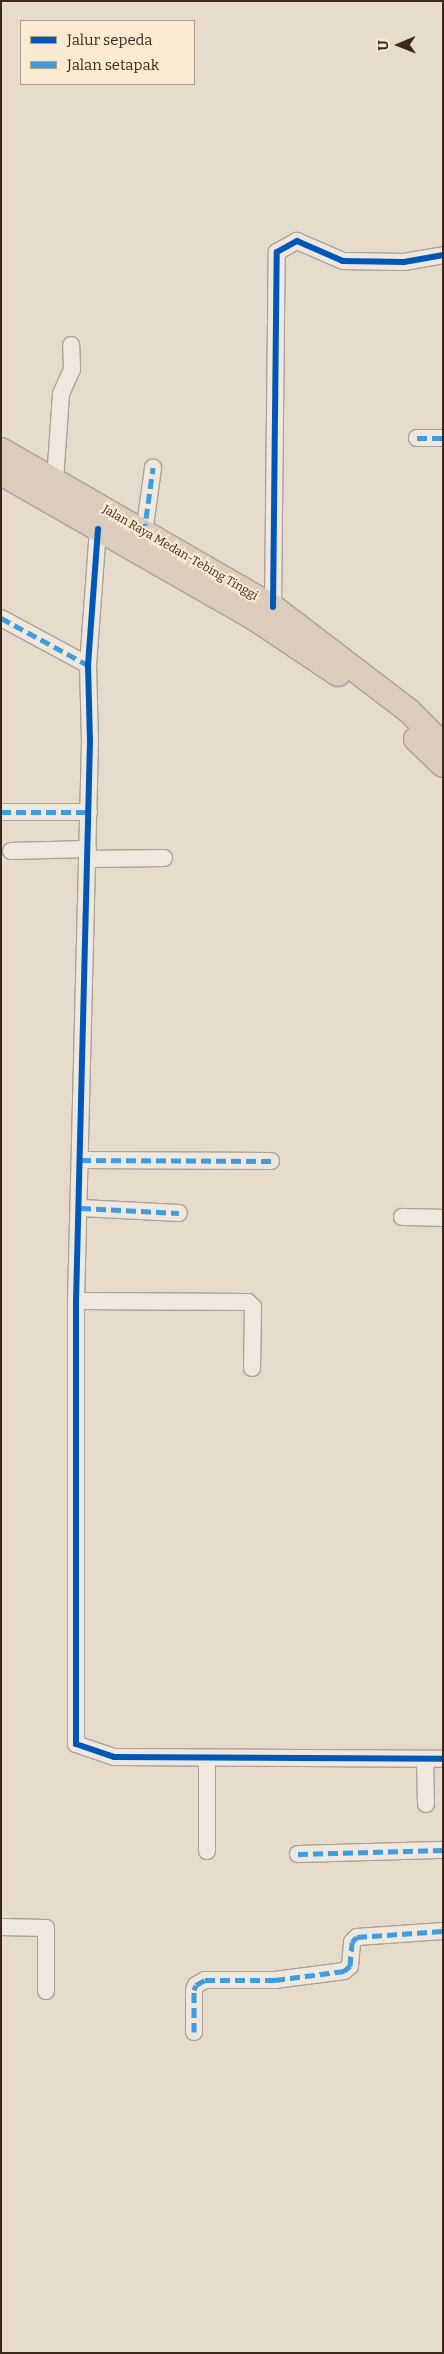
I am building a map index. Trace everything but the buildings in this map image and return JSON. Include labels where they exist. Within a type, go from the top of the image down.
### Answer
[{"type":"highway","name":"Jalan Raya Medan-Tebing Tinggi","points":[[1,450],[273,607],[409,711],[443,745]]},
{"type":"highway","name":"Jalan Raya Medan-Tebing Tinggi","points":[[1,473],[254,618],[318,660],[400,723],[443,766]]},
{"type":"street","points":[[273,607],[277,252],[297,241],[343,261],[404,262],[443,255]]},
{"type":"street","points":[[55,480],[61,394],[72,369],[71,345]]},
{"type":"street","points":[[417,438],[443,438]]},
{"type":"street","points":[[144,534],[153,468]]},
{"type":"street","points":[[98,528],[88,664],[91,700],[89,812],[81,1208],[76,1300],[76,1744],[114,1757],[443,1759]]},
{"type":"street","points":[[1,618],[88,664]]},
{"type":"street","points":[[1,812],[89,812]]},
{"type":"street","points":[[11,851],[164,858]]},
{"type":"street","points":[[81,1160],[271,1161]]},
{"type":"street","points":[[81,1208],[180,1213]]},
{"type":"street","points":[[402,1217],[443,1218]]},
{"type":"street","points":[[76,1300],[248,1302],[253,1307],[252,1368]]},
{"type":"street","points":[[207,1758],[207,1851]]},
{"type":"street","points":[[425,1759],[426,1804]]},
{"type":"street","points":[[298,1854],[443,1850]]},
{"type":"street","points":[[1,1927],[46,1928],[46,1991]]},
{"type":"street","points":[[194,2032],[194,1990],[205,1980],[274,1980],[344,1972],[350,1966],[352,1942],[357,1937],[443,1931]]},
{"type":"marked path","points":[[417,438],[443,438]]},
{"type":"marked path","points":[[144,533],[153,468]]},
{"type":"marked path","points":[[1,618],[88,665]]},
{"type":"marked path","points":[[1,812],[89,812]]},
{"type":"marked path","points":[[81,1160],[271,1161]]},
{"type":"marked path","points":[[81,1208],[179,1213]]},
{"type":"marked path","points":[[298,1854],[443,1850]]},
{"type":"marked path","points":[[194,2032],[194,1990],[196,1985],[205,1980],[275,1980],[344,1971],[350,1966],[352,1942],[357,1937],[443,1931]]},
{"type":"cycle path","points":[[273,607],[277,252],[297,241],[343,261],[404,262],[443,255]]},
{"type":"cycle path","points":[[98,529],[88,665],[90,741],[76,1301],[76,1744],[114,1757],[443,1759]]}]
